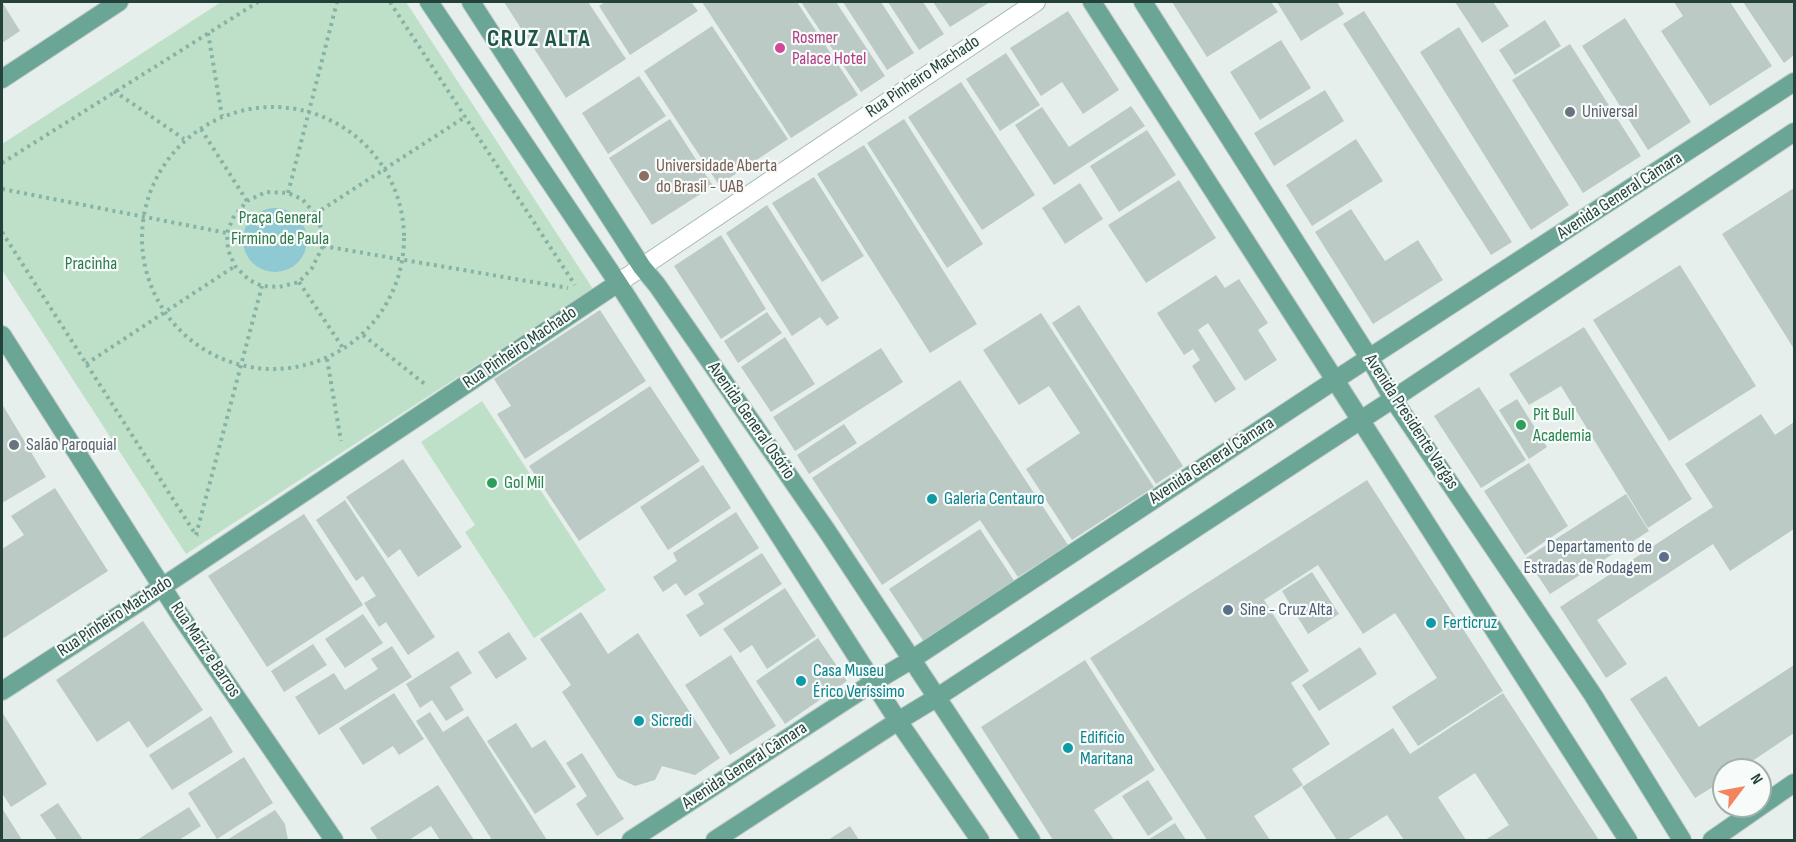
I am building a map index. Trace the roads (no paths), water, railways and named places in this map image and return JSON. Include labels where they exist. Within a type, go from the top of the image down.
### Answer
[{"type":"main road","points":[[2,79],[119,2]]},
{"type":"main road","name":"Avenida General Osório","points":[[429,2],[618,283],[898,721],[980,840]]},
{"type":"main road","name":"Avenida General Osório","points":[[471,2],[642,267],[657,285],[820,521],[1031,840]]},
{"type":"main road","points":[[1092,2],[1628,840]]},
{"type":"main road","name":"Avenida Presidente Vargas","points":[[1143,2],[1370,359],[1393,399],[1593,695],[1682,840]]},
{"type":"main road","name":"Avenida General Câmara","points":[[631,840],[911,660],[1794,81]]},
{"type":"main road","points":[[715,840],[1393,399],[1794,132]]},
{"type":"main road","name":"Rua Pinheiro Machado","points":[[2,691],[618,283]]},
{"type":"main road","name":"Rua Mariz e Barros","points":[[2,335],[162,586],[334,840]]},
{"type":"main road","points":[[1712,840],[1794,783]]},
{"type":"street","name":"Rua Pinheiro Machado","points":[[618,283],[1035,2]]},
{"type":"water","points":[[275,208],[293,213],[298,217],[302,222],[307,240],[302,258],[298,263],[293,267],[275,272],[257,267],[252,263],[248,258],[243,240],[248,222],[252,217],[257,213]]},
{"type":"place","name":"Rosmer Palace Hotel","points":[[780,48]]},
{"type":"place","name":"Universal","points":[[1570,112]]},
{"type":"place","name":"Universidade Aberta do Brasil - UAB","points":[[644,176]]},
{"type":"place","name":"Pit Bull Academia","points":[[1521,425]]},
{"type":"place","name":"Salão Paroquial","points":[[14,445]]},
{"type":"place","name":"Gol Mil","points":[[492,483]]},
{"type":"place","name":"Galeria Centauro","points":[[932,499]]},
{"type":"place","name":"Departamento de Estradas de Rodagem","points":[[1664,557]]},
{"type":"place","name":"Sine - Cruz Alta","points":[[1228,610]]},
{"type":"place","name":"Ferticruz","points":[[1431,623]]},
{"type":"place","name":"Casa Museu Érico Veríssimo","points":[[801,681]]},
{"type":"place","name":"Sicredi","points":[[639,721]]},
{"type":"place","name":"Edifício Maritana","points":[[1068,748]]},
{"type":"district","name":"CRUZ ALTA","points":[[539,40]]},
{"type":"park label","name":"Praça General Firmino de Paula","points":[[280,228]]},
{"type":"park label","name":"Pracinha","points":[[91,264]]}]
